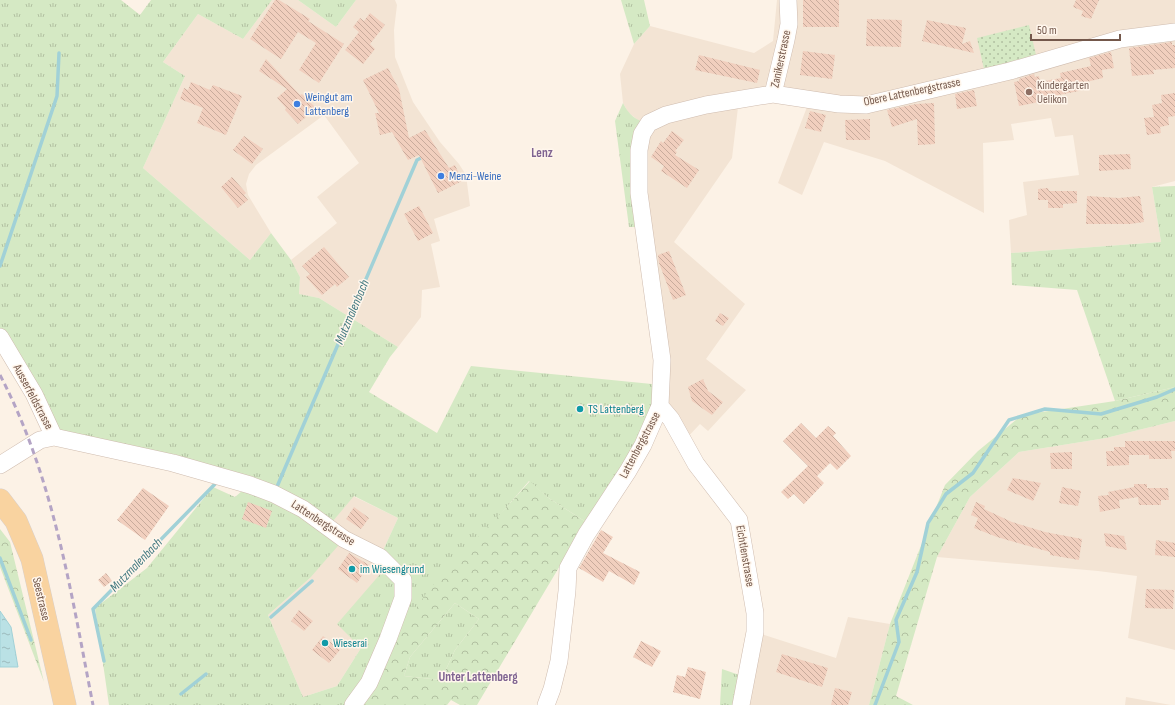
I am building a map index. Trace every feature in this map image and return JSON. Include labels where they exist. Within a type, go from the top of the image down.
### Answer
[{"type":"main road","name":"Seestrasse","points":[[0,500],[16,521],[32,559],[65,705]]},
{"type":"street","name":"Zanikerstrasse","points":[[773,94],[789,24],[788,0]]},
{"type":"street","name":"Obere Lattenbergstrasse","points":[[649,123],[666,115],[706,104],[773,94],[839,104],[866,104],[1017,69],[1120,39],[1175,32]]},
{"type":"street","name":"Lattenbergstrasse","points":[[546,705],[552,689],[559,661],[568,591],[568,568],[586,535],[628,471],[660,406],[662,360],[639,193],[639,150],[642,134],[649,123]]},
{"type":"street","name":"Ausserfeldstrasse","points":[[0,337],[34,394],[54,437]]},
{"type":"street","name":"Eichtlenstrasse","points":[[660,406],[671,419],[696,464],[739,520],[755,613],[755,632],[741,705]]},
{"type":"street","name":"Lattenbergstrasse","points":[[54,437],[173,463],[268,491],[303,509],[344,539],[380,557],[403,580],[403,598],[388,639],[369,683],[353,705]]},
{"type":"street","points":[[0,465],[40,440],[54,437]]},
{"type":"shaded area","points":[[272,0],[298,0],[336,27],[356,0],[395,0],[397,5],[394,30],[395,57],[413,102],[440,142],[459,164],[466,175],[470,206],[434,219],[440,241],[431,244],[440,287],[422,290],[421,317],[398,347],[319,298],[299,294],[300,277],[291,260],[337,223],[317,197],[359,163],[324,115],[256,165],[249,174],[246,184],[248,195],[271,233],[250,260],[143,168],[185,76],[163,62],[198,14],[243,39]]},
{"type":"shaded area","points":[[777,0],[1175,0],[1175,181],[1152,187],[1161,242],[1011,253],[1009,220],[1027,215],[1023,182],[1079,175],[1073,135],[1055,137],[1051,118],[1011,124],[1014,140],[983,143],[984,213],[885,161],[824,142],[802,195],[778,183],[810,99],[739,99],[732,158],[674,242],[745,304],[706,359],[746,390],[708,431],[700,424],[684,441],[662,385],[643,227],[648,123],[640,122],[628,112],[623,103],[620,74],[634,44],[650,26],[754,53],[773,41]]},
{"type":"shaded area","points":[[1175,421],[1175,650],[1128,638],[1137,576],[1098,571],[937,557],[970,497],[1019,452],[1106,438]]},
{"type":"shaded area","points":[[353,496],[398,518],[380,557],[388,565],[361,648],[337,686],[303,697],[268,615],[310,578],[328,527]]},
{"type":"shaded area","points":[[848,617],[890,624],[869,705],[745,705],[755,632],[836,658]]},
{"type":"shaded area","points":[[1126,697],[1171,705],[1125,705]]},
{"type":"green space","points":[[0,0],[121,0],[140,15],[151,0],[272,0],[243,39],[198,14],[163,62],[185,76],[143,168],[250,260],[271,233],[291,260],[300,277],[299,294],[319,298],[398,347],[390,357],[369,392],[437,433],[471,366],[662,385],[631,452],[586,522],[547,497],[529,481],[400,632],[388,639],[353,705],[109,705],[95,608],[147,568],[213,487],[235,497],[249,485],[54,437],[0,337]],"holes":[[[354,496],[398,518],[380,557],[388,565],[337,624],[361,648],[337,686],[303,697],[268,615],[310,578],[344,539],[328,527]]]},
{"type":"green space","points":[[298,0],[356,0],[336,27]]},
{"type":"green space","points":[[621,0],[644,0],[650,26],[634,44]]},
{"type":"green space","points":[[1029,25],[1036,55],[984,69],[977,38]]},
{"type":"green space","points":[[623,103],[633,117],[640,121],[649,123],[643,227],[629,227],[615,121]]},
{"type":"green space","points":[[1175,186],[1175,387],[1115,401],[1077,290],[1012,285],[1011,253],[1161,242],[1152,187]]},
{"type":"green space","points":[[1175,387],[1175,421],[1106,438],[1019,452],[970,497],[937,557],[896,696],[913,705],[869,705],[890,624],[945,485],[978,451],[1022,415],[1115,401]]},
{"type":"green space","points":[[530,481],[547,497],[586,522],[477,705],[460,705],[451,700],[447,705],[353,705],[388,639],[400,632],[425,595],[448,567],[493,522]],"holes":[[[455,603],[479,619],[455,650],[441,680],[404,676],[410,657]]]},
{"type":"green space","points":[[0,529],[10,542],[44,682],[0,567]]},
{"type":"green space","points":[[455,603],[479,619],[455,650],[441,680],[404,676],[410,657]]},
{"type":"green space","points":[[722,669],[748,678],[745,705],[720,705]]},
{"type":"water","points":[[0,611],[11,627],[18,667],[0,667]]},
{"type":"building","points":[[275,0],[279,0],[310,19],[308,21],[344,44],[319,83],[299,70],[316,43],[298,32],[281,59],[250,39]]},
{"type":"building","points":[[803,0],[839,0],[839,27],[803,27]]},
{"type":"building","points":[[1076,0],[1099,0],[1091,19],[1081,16],[1083,11],[1073,7]]},
{"type":"building","points":[[370,13],[385,25],[370,44],[375,49],[363,64],[345,50],[359,32],[353,27],[360,18],[364,21]]},
{"type":"building","points":[[867,19],[902,20],[901,47],[866,46]]},
{"type":"building","points":[[927,20],[966,28],[962,44],[970,41],[974,53],[922,41]]},
{"type":"building","points":[[1172,42],[1172,45],[1175,45],[1175,68],[1153,70],[1154,74],[1132,76],[1129,48]]},
{"type":"building","points":[[803,51],[835,55],[832,79],[800,75]]},
{"type":"building","points":[[1111,52],[1114,68],[1102,70],[1103,78],[1078,84],[1079,91],[1043,98],[1044,101],[1019,106],[1014,82],[1019,81],[1019,79],[1034,74],[1035,77],[1039,76],[1040,82],[1061,78],[1060,73],[1091,66],[1089,58]]},
{"type":"building","points":[[699,55],[760,70],[757,83],[695,70]]},
{"type":"building","points":[[266,59],[300,95],[302,94],[316,108],[298,124],[285,110],[286,108],[277,98],[287,89],[259,71]]},
{"type":"building","points":[[388,68],[399,89],[409,138],[425,130],[449,168],[455,165],[462,181],[438,193],[419,155],[408,160],[392,132],[380,135],[375,113],[379,113],[363,80]]},
{"type":"building","points":[[191,82],[210,90],[213,85],[242,96],[226,135],[197,123],[203,108],[180,99],[184,88],[188,90]]},
{"type":"building","points":[[974,90],[977,106],[957,109],[955,94]]},
{"type":"building","points":[[1175,93],[1175,116],[1168,117],[1169,125],[1160,127],[1161,133],[1147,135],[1144,118],[1154,117],[1152,105],[1162,103],[1161,95]]},
{"type":"building","points":[[934,103],[935,144],[918,145],[917,119],[892,127],[887,110],[916,104]]},
{"type":"building","points":[[810,111],[826,115],[821,132],[805,128]]},
{"type":"building","points":[[870,119],[870,140],[846,140],[845,120]]},
{"type":"building","points":[[672,131],[684,140],[675,151],[677,152],[675,155],[699,170],[687,188],[661,171],[664,166],[651,157],[661,141],[663,143]]},
{"type":"building","points":[[244,136],[263,149],[252,164],[233,150]]},
{"type":"building","points":[[1130,154],[1131,169],[1099,171],[1099,155]]},
{"type":"building","points":[[232,177],[246,193],[244,195],[248,200],[238,208],[221,187]]},
{"type":"building","points":[[1048,188],[1049,191],[1077,191],[1077,203],[1063,204],[1063,208],[1048,208],[1048,200],[1038,200],[1038,189]]},
{"type":"building","points":[[1087,196],[1119,198],[1140,196],[1144,222],[1130,224],[1086,224]]},
{"type":"building","points":[[419,206],[433,233],[418,241],[404,214]]},
{"type":"building","points":[[324,247],[349,277],[337,287],[335,284],[322,295],[306,277],[310,274],[302,266]]},
{"type":"building","points":[[669,251],[686,295],[673,300],[659,263],[658,255]]},
{"type":"building","points":[[720,313],[729,318],[723,326],[715,321]]},
{"type":"building","points":[[703,379],[708,391],[723,402],[712,415],[692,401],[688,387]]},
{"type":"building","points":[[801,423],[816,438],[828,426],[836,433],[833,436],[851,456],[837,470],[830,463],[817,476],[824,483],[804,504],[794,494],[788,499],[781,492],[808,466],[783,441]]},
{"type":"building","points":[[1125,441],[1175,441],[1175,451],[1171,451],[1172,459],[1149,459],[1149,455],[1129,455],[1129,465],[1107,466],[1106,451],[1114,451],[1114,447],[1125,447]]},
{"type":"building","points":[[1072,452],[1072,469],[1051,469],[1050,453]]},
{"type":"building","points":[[1013,478],[1041,483],[1033,501],[1007,490]]},
{"type":"building","points":[[1134,484],[1147,484],[1147,488],[1168,488],[1169,500],[1161,500],[1161,505],[1139,505],[1138,497],[1119,500],[1120,508],[1100,512],[1098,496],[1109,495],[1108,492],[1134,487]]},
{"type":"building","points":[[1062,487],[1081,491],[1078,506],[1059,503]]},
{"type":"building","points":[[143,488],[169,506],[145,540],[117,520]]},
{"type":"building","points":[[248,502],[272,511],[266,528],[242,519]]},
{"type":"building","points":[[976,502],[985,506],[984,509],[1012,522],[1045,532],[1082,539],[1079,560],[1050,555],[1050,552],[997,537],[974,528],[978,518],[971,515]]},
{"type":"building","points":[[354,507],[369,518],[361,529],[346,519]]},
{"type":"building","points":[[601,530],[613,537],[603,553],[640,572],[634,585],[609,571],[603,582],[579,568]]},
{"type":"building","points":[[1104,533],[1124,536],[1127,550],[1106,546]]},
{"type":"building","points":[[1156,540],[1175,543],[1175,557],[1155,555]]},
{"type":"building","name":"im Wiesengrund","points":[[349,553],[369,565],[357,583],[338,569]]},
{"type":"building","points":[[106,573],[112,581],[104,587],[98,580]]},
{"type":"building","points":[[1146,589],[1174,590],[1173,609],[1145,608]]},
{"type":"building","points":[[299,610],[313,621],[304,631],[291,621]]},
{"type":"building","name":"Wieserai","points":[[323,636],[340,650],[329,663],[312,650]]},
{"type":"building","points":[[641,641],[661,651],[652,667],[633,657]]},
{"type":"building","points":[[782,654],[828,668],[822,687],[776,672]]},
{"type":"building","points":[[688,667],[706,672],[700,699],[673,692],[677,675],[685,677]]},
{"type":"building","points":[[835,688],[852,692],[848,705],[831,705]]},
{"type":"waterway","points":[[0,266],[57,96],[59,53]]},
{"type":"waterway","name":"Mutzmalenbach","points":[[276,489],[417,160],[423,157]]},
{"type":"waterway","points":[[875,705],[899,642],[896,620],[917,572],[928,523],[946,494],[973,473],[1009,420],[1045,409],[1101,414],[1157,397],[1175,389]]},
{"type":"waterway","name":"Mutzmalenbach","points":[[104,661],[93,609],[216,483]]},
{"type":"waterway","points":[[0,558],[31,640]]},
{"type":"waterway","points":[[271,617],[312,581]]},
{"type":"waterway","points":[[181,694],[206,674]]},
{"type":"railway","points":[[0,375],[19,414],[47,495],[68,579],[93,705]]},
{"type":"place","name":"Kindergarten Uelikon","points":[[1029,92]]},
{"type":"place","name":"Weingut am Lattenberg","points":[[297,104]]},
{"type":"place","name":"Menzi-Weine","points":[[441,176]]},
{"type":"place","name":"TS Lattenberg","points":[[580,409]]},
{"type":"place","name":"im Wiesengrund","points":[[352,569]]},
{"type":"place","name":"Wieserai","points":[[325,643]]},
{"type":"district","name":"Lenz","points":[[542,153]]},
{"type":"district","name":"Unter Lattenberg","points":[[478,677]]}]
